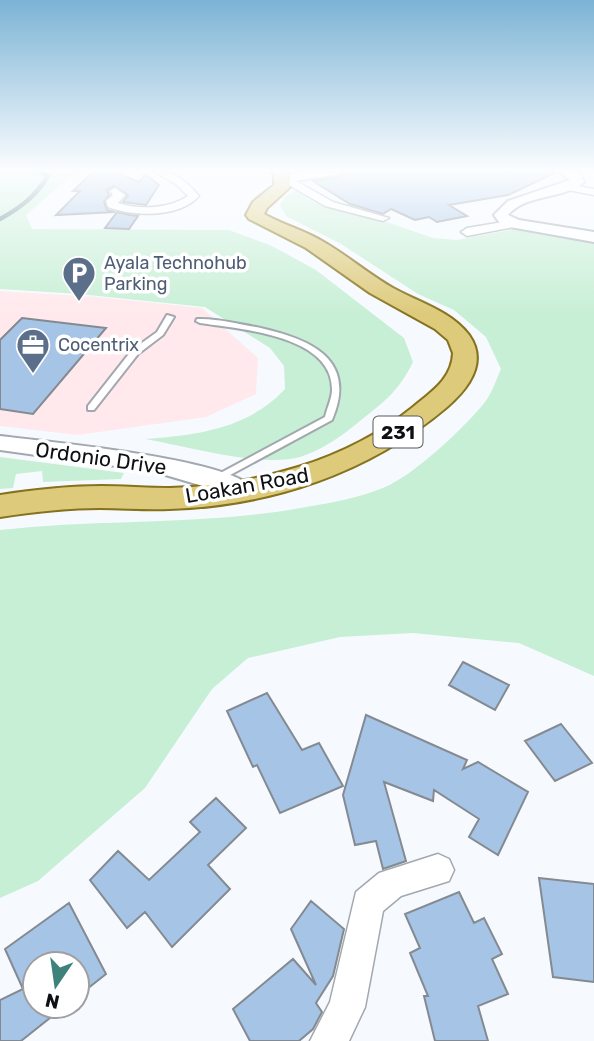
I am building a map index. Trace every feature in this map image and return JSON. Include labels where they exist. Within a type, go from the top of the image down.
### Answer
[{"type":"main road","name":"Loakan Road","points":[[0,506],[75,497],[182,498],[228,484],[287,481],[321,471],[374,449],[454,386],[466,362],[465,349],[449,328],[384,292],[318,247],[259,219]]},
{"type":"street","points":[[507,219],[515,224]]},
{"type":"street","points":[[467,232],[515,224],[594,236]]},
{"type":"street","name":"Ordonio Drive","points":[[0,443],[167,467],[228,484]]},
{"type":"street","points":[[329,1041],[347,1007],[368,904],[376,892],[387,884],[438,870]]},
{"type":"lane","points":[[91,408],[135,352],[160,333],[170,317]]},
{"type":"lane","points":[[200,321],[255,330],[306,344],[321,354],[338,383],[337,400],[329,418],[228,484]]},
{"type":"shaded area","points":[[0,291],[98,297],[202,308],[258,358],[256,394],[206,417],[78,435],[0,426]]},
{"type":"green space","points":[[0,219],[28,219],[32,229],[229,230],[272,246],[316,270],[404,338],[413,362],[391,395],[346,432],[316,451],[285,460],[266,460],[202,451],[145,439],[221,428],[255,413],[285,389],[284,366],[270,348],[205,307],[0,289]]},
{"type":"green space","points":[[291,219],[377,219],[433,238],[457,240],[515,229],[537,229],[594,239],[594,676],[519,643],[413,633],[340,637],[248,658],[212,689],[145,788],[38,881],[0,898],[0,530],[234,516],[312,506],[364,494],[393,483],[429,458],[477,412],[496,382],[501,369],[486,337],[454,310],[418,294],[341,244]]},
{"type":"green space","points":[[0,457],[124,473],[121,479],[43,482],[42,471],[16,474],[13,488],[0,489]]},
{"type":"building","points":[[112,219],[136,219],[129,229],[105,228]]},
{"type":"building","points":[[432,219],[454,219],[437,222]]},
{"type":"building","name":"Cocentrix","points":[[22,318],[106,328],[33,414],[0,409],[0,340]]},
{"type":"building","points":[[463,662],[509,685],[495,710],[449,685]]},
{"type":"building","points":[[267,693],[302,750],[319,743],[343,786],[280,813],[257,765],[253,767],[227,711]]},
{"type":"building","points":[[366,715],[467,760],[463,769],[478,762],[528,792],[498,855],[469,837],[479,819],[434,790],[433,801],[384,782],[406,861],[383,869],[376,841],[355,845],[343,795]]},
{"type":"building","points":[[561,724],[592,763],[555,781],[525,741]]},
{"type":"building","points":[[216,798],[246,828],[208,865],[230,889],[172,947],[145,912],[127,928],[90,880],[118,851],[149,880],[200,832],[190,822]]},
{"type":"building","points":[[539,878],[594,884],[594,982],[553,977]]},
{"type":"building","points":[[459,892],[474,923],[484,918],[502,954],[492,959],[508,994],[478,1006],[488,1041],[435,1041],[424,996],[428,996],[410,953],[420,948],[405,914]]},
{"type":"building","points":[[311,901],[344,929],[333,976],[316,1003],[322,1012],[313,1029],[299,1041],[250,1041],[233,1009],[293,959],[316,985],[291,929]]},
{"type":"building","points":[[69,903],[106,974],[91,986],[91,950],[21,950],[21,985],[5,949]]},
{"type":"building","points":[[21,990],[21,1020],[47,1020],[21,1041],[0,1041],[0,1000]]},
{"type":"place","name":"Ayala Technohub Parking","points":[[79,303]]},
{"type":"place","name":"Cocentrix","points":[[33,375]]}]
